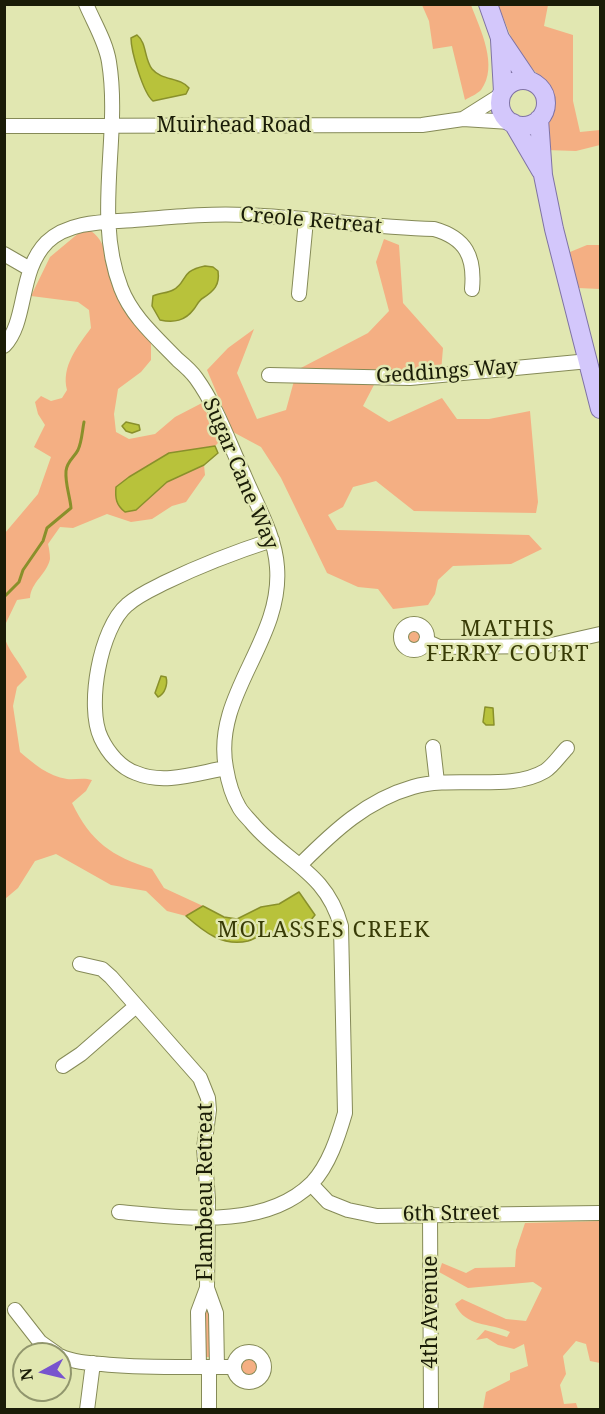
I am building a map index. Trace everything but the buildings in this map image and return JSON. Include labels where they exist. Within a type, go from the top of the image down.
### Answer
[{"type":"main road","points":[[488,4],[500,38],[529,81]]},
{"type":"main road","points":[[500,38],[502,93],[500,107],[543,176]]},
{"type":"main road","points":[[502,93],[511,83],[523,80],[539,87],[544,98],[544,109],[539,119],[543,176],[559,252],[600,409]]},
{"type":"main road","points":[[511,122],[526,125],[539,119]]},
{"type":"street","name":"Sugar Cane Way","points":[[86,4],[109,60],[111,126],[109,222],[112,255],[121,288],[133,311],[195,376],[213,407],[272,540],[277,565],[278,591],[273,614],[264,639],[235,696],[227,722],[224,741],[226,768],[239,807],[260,832],[301,864],[326,891],[336,909],[341,926],[345,1113],[326,1163],[311,1184],[284,1202],[258,1212],[235,1216],[207,1217],[119,1212]]},
{"type":"street","name":"Muirhead Road","points":[[463,119],[502,93]]},
{"type":"street","name":"Muirhead Road","points":[[4,126],[422,125],[463,119],[511,122]]},
{"type":"street","name":"Creole Retreat","points":[[4,346],[16,324],[30,269],[39,250],[64,230],[109,222],[225,214],[434,229],[450,233],[461,244],[471,262],[472,290]]},
{"type":"street","points":[[299,294],[306,220]]},
{"type":"street","points":[[4,254],[30,269]]},
{"type":"street","name":"Geddings Way","points":[[269,375],[410,378],[589,361]]},
{"type":"street","points":[[226,768],[166,779],[134,773],[120,764],[101,738],[96,723],[97,689],[103,649],[117,616],[126,605],[140,595],[217,558],[272,540]]},
{"type":"street","points":[[426,641],[439,647],[547,646],[600,634]]},
{"type":"street","points":[[433,747],[437,782]]},
{"type":"street","points":[[301,864],[356,813],[397,792],[437,782],[525,779],[546,770],[567,748]]},
{"type":"street","name":"Flambeau Retreat","points":[[80,964],[102,969],[200,1078],[206,1092],[209,1110],[204,1148],[208,1199],[207,1288],[198,1312],[208,1367],[209,1410]]},
{"type":"street","points":[[63,1066],[81,1054],[136,1006]]},
{"type":"street","name":"6th Street","points":[[311,1184],[328,1202],[348,1210],[377,1216],[600,1214]]},
{"type":"street","name":"4th Avenue","points":[[430,1214],[431,1410]]},
{"type":"street","points":[[15,1310],[40,1342]]},
{"type":"street","points":[[72,1360],[140,1368],[234,1367]]},
{"type":"street","points":[[87,1410],[93,1363]]},
{"type":"shaded area","points":[[422,5],[471,5],[483,36],[488,70],[481,90],[465,100],[452,46],[433,49],[429,21]]},
{"type":"shaded area","points":[[498,5],[548,5],[544,26],[573,35],[573,101],[580,132],[600,130],[600,145],[576,151],[546,150],[547,122],[551,104],[548,85],[526,62],[513,42]]},
{"type":"shaded area","points":[[137,35],[152,69],[156,73],[181,82],[189,88],[186,94],[153,101],[149,97],[133,52],[131,38]]},
{"type":"shaded area","points":[[91,231],[102,243],[110,280],[121,302],[151,342],[151,360],[141,372],[118,389],[114,414],[116,432],[129,439],[155,434],[175,417],[202,403],[220,441],[215,446],[169,453],[116,487],[136,510],[167,482],[204,465],[205,475],[186,502],[172,506],[152,519],[131,522],[107,514],[73,528],[60,527],[48,544],[50,559],[33,587],[30,598],[17,600],[5,625],[5,533],[38,494],[51,457],[34,447],[45,425],[38,414],[35,402],[41,396],[51,401],[62,398],[67,390],[66,373],[72,357],[91,328],[89,310],[78,302],[31,296],[50,257],[80,232]]},
{"type":"shaded area","points":[[384,239],[399,245],[403,303],[443,348],[441,372],[408,386],[391,374],[375,383],[363,406],[389,422],[442,398],[457,419],[489,419],[530,411],[538,502],[536,513],[414,511],[376,481],[353,487],[343,507],[328,515],[337,530],[529,535],[542,549],[511,564],[453,566],[438,580],[435,594],[428,605],[393,609],[378,589],[358,587],[327,573],[281,478],[261,447],[233,432],[207,370],[228,348],[254,329],[237,373],[257,419],[286,410],[297,370],[368,333],[389,311],[376,262]]},
{"type":"shaded area","points":[[587,245],[600,245],[600,289],[578,288],[570,252]]},
{"type":"shaded area","points":[[205,266],[213,267],[218,271],[217,284],[213,290],[200,300],[191,313],[183,319],[160,320],[152,306],[153,296],[173,290],[191,271]]},
{"type":"shaded area","points":[[126,422],[139,425],[140,430],[132,433],[126,431],[122,426]]},
{"type":"shaded area","points":[[215,446],[218,453],[204,465],[167,482],[136,510],[125,512],[118,504],[116,487],[169,453]]},
{"type":"shaded area","points":[[414,630],[419,632],[421,637],[419,642],[414,644],[409,642],[407,637],[409,632]]},
{"type":"shaded area","points":[[4,635],[27,677],[17,687],[13,706],[20,752],[36,765],[54,775],[67,779],[92,780],[86,791],[72,803],[95,838],[125,859],[152,869],[164,888],[203,906],[186,916],[167,911],[146,891],[111,885],[56,854],[35,861],[18,888],[5,899]]},
{"type":"shaded area","points":[[161,676],[166,677],[167,680],[164,691],[158,697],[155,693]]},
{"type":"shaded area","points":[[485,707],[493,708],[494,725],[486,725],[483,722]]},
{"type":"shaded area","points":[[299,892],[315,915],[298,931],[266,934],[248,941],[230,942],[207,933],[186,916],[203,906],[224,917],[237,919],[261,907],[279,904]]},
{"type":"shaded area","points":[[600,1221],[600,1363],[590,1361],[586,1344],[576,1341],[563,1356],[566,1374],[560,1385],[564,1404],[576,1403],[578,1409],[483,1409],[486,1392],[510,1380],[510,1373],[528,1366],[524,1344],[514,1349],[498,1345],[487,1338],[476,1340],[485,1330],[507,1337],[510,1332],[472,1321],[460,1312],[455,1304],[462,1299],[506,1319],[526,1321],[542,1288],[533,1282],[468,1288],[439,1272],[442,1263],[466,1273],[475,1268],[515,1267],[516,1250],[525,1223]]},
{"type":"shaded area","points":[[204,1311],[211,1312],[211,1357],[204,1357]]},
{"type":"shaded area","points":[[248,1358],[254,1361],[257,1367],[254,1373],[248,1376],[242,1373],[239,1367],[242,1361]]},
{"type":"waterway","points":[[4,597],[19,582],[23,570],[43,541],[47,528],[71,508],[66,471],[79,447],[84,422]]},
{"type":"district","name":"MATHIS FERRY COURT","points":[[508,642]]},
{"type":"district","name":"MOLASSES CREEK","points":[[324,931]]}]
